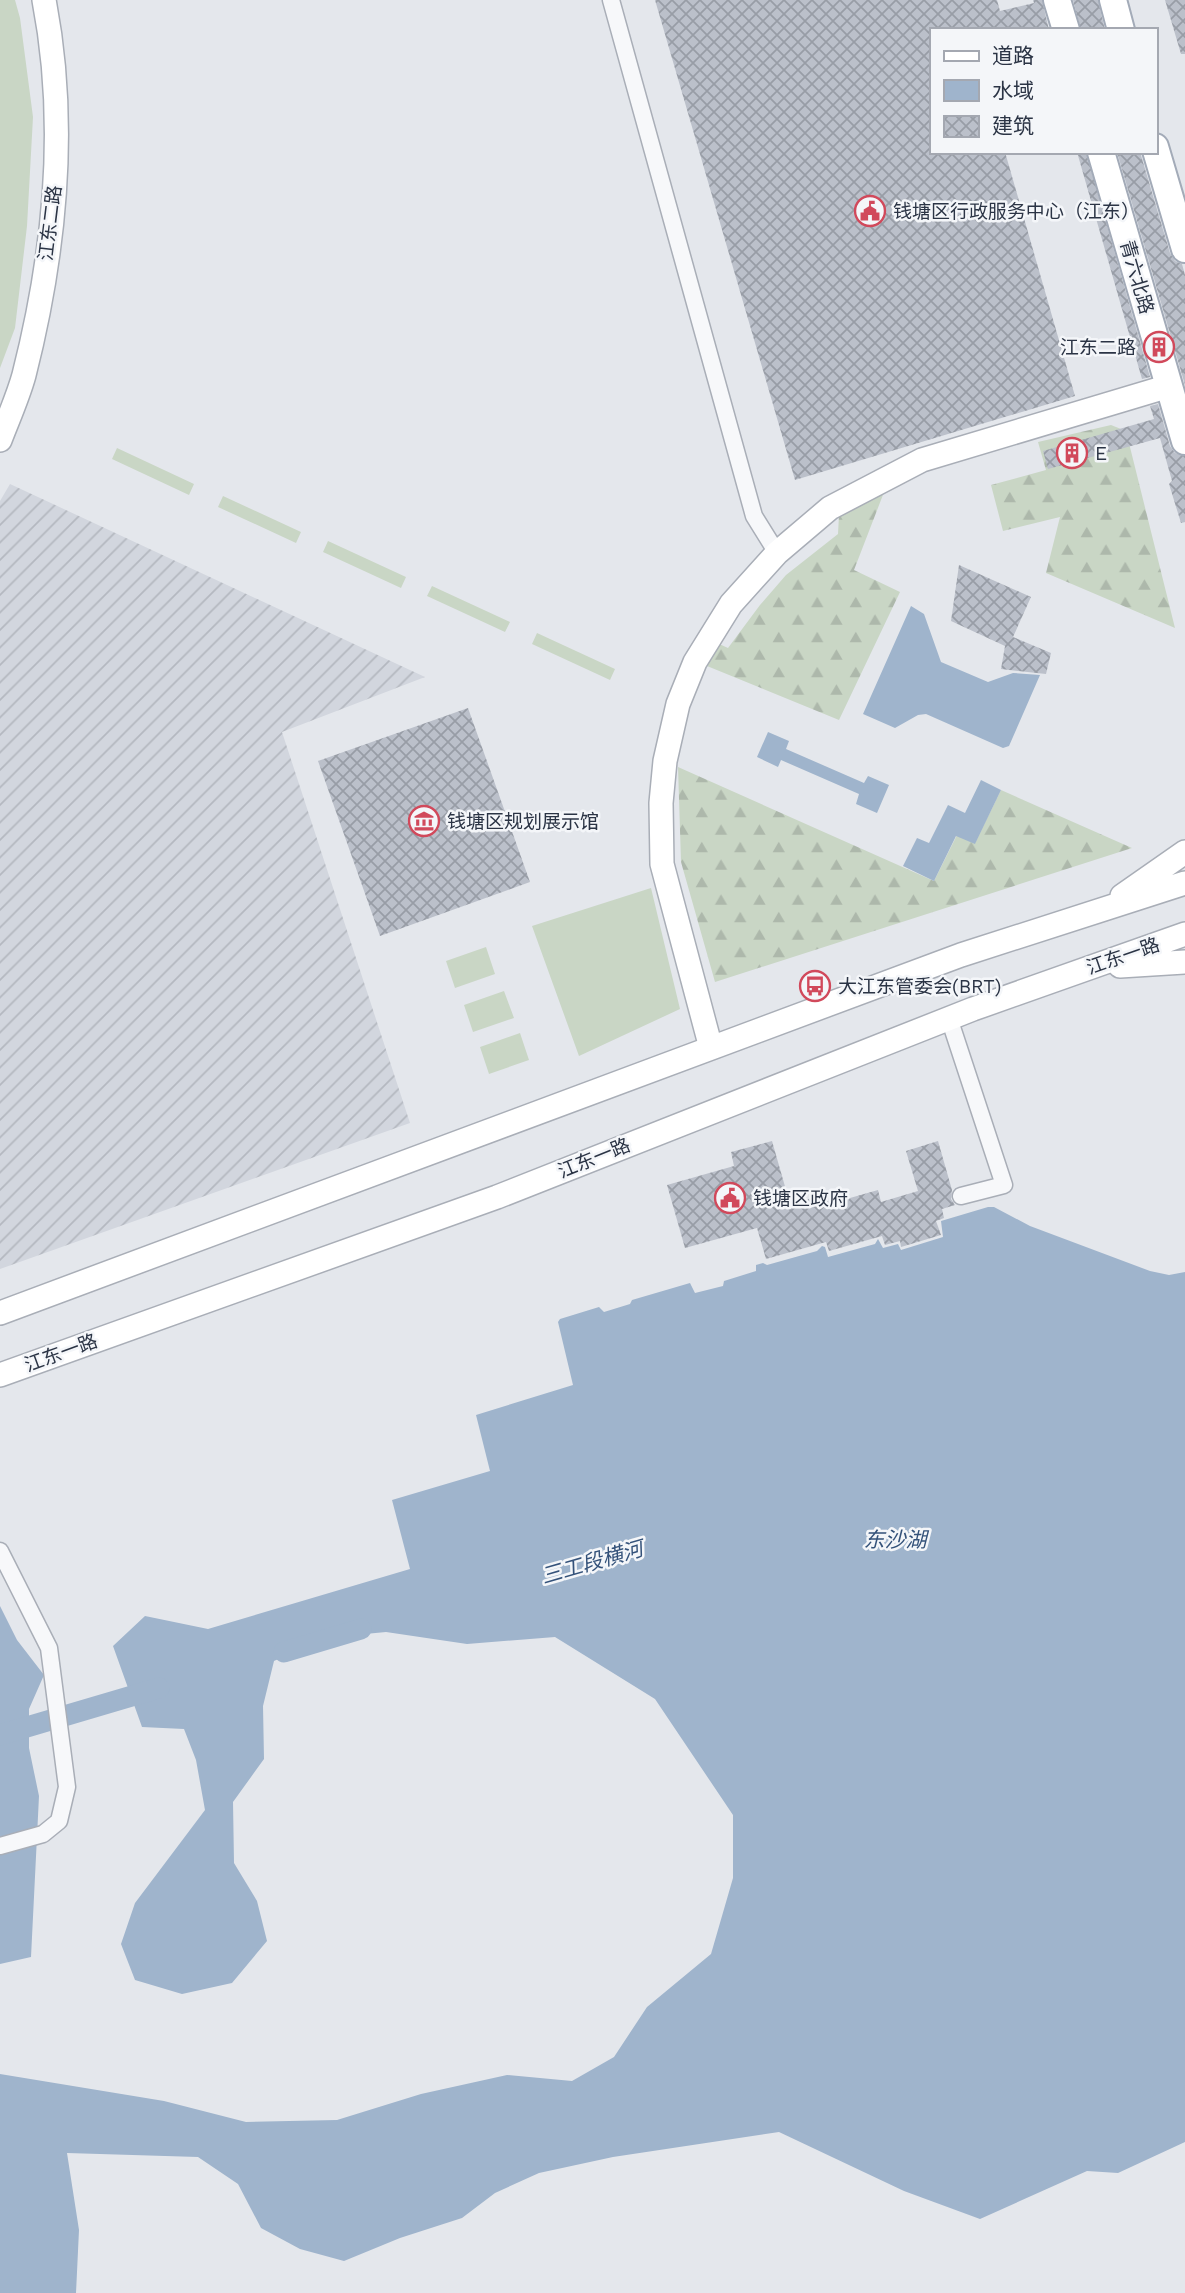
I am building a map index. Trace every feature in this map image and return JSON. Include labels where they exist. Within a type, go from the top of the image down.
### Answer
[{"type":"main road","name":"江东二路","points":[[0,440],[23,377],[54,217],[58,117],[44,0]]},
{"type":"main road","points":[[1057,0],[1065,28]]},
{"type":"main road","points":[[1112,0],[1120,28]]},
{"type":"main road","name":"青六北路","points":[[1102,154],[1185,441]]},
{"type":"main road","points":[[1157,154],[1185,249]]},
{"type":"main road","points":[[711,1048],[662,864],[661,803],[665,761],[678,704],[695,662],[731,604],[776,553],[830,508],[922,460],[1169,386]]},
{"type":"main road","points":[[1102,910],[1185,852]]},
{"type":"main road","points":[[0,1313],[961,955],[1185,883]]},
{"type":"main road","name":"江东一路","points":[[0,1375],[497,1196],[949,1018],[1185,934]]},
{"type":"main road","points":[[1089,968],[1185,961]]},
{"type":"street","points":[[611,0],[754,516],[776,553]]},
{"type":"street","points":[[949,1018],[1012,1182],[961,1196]]},
{"type":"street","points":[[0,1551],[50,1648],[67,1787],[59,1821],[43,1834],[0,1846]]},
{"type":"shaded area","points":[[10,484],[425,677],[282,732],[410,1123],[0,1269],[0,501]]},
{"type":"green space","points":[[0,0],[15,0],[20,18],[33,117],[27,226],[15,328],[0,368]]},
{"type":"green space","points":[[1111,425],[1126,431],[1175,628],[1046,573],[1060,517],[1003,531],[991,485],[1046,470],[1038,442]]},
{"type":"green space","points":[[117,448],[194,484],[189,495],[112,459]]},
{"type":"green space","points":[[886,487],[854,570],[900,592],[839,720],[707,666],[717,643],[728,648],[786,575],[838,534],[839,515]]},
{"type":"green space","points":[[223,496],[301,532],[296,543],[218,507]]},
{"type":"green space","points":[[328,541],[406,577],[401,588],[323,552]]},
{"type":"green space","points":[[432,586],[510,622],[505,632],[427,596]]},
{"type":"green space","points":[[537,633],[615,669],[610,680],[532,644]]},
{"type":"green space","points":[[678,767],[934,881],[957,835],[975,843],[1001,790],[1132,848],[715,982],[681,862]]},
{"type":"green space","points":[[651,888],[680,1009],[579,1056],[532,926]]},
{"type":"green space","points":[[486,947],[495,974],[455,988],[446,961]]},
{"type":"green space","points":[[504,991],[514,1018],[473,1032],[464,1005]]},
{"type":"green space","points":[[520,1033],[529,1060],[489,1074],[480,1047]]},
{"type":"water","points":[[911,606],[924,614],[941,662],[988,682],[1013,673],[1040,675],[1009,746],[1003,748],[926,714],[918,715],[895,728],[863,714]]},
{"type":"water","points":[[768,732],[789,741],[786,749],[864,783],[868,776],[889,785],[877,813],[856,804],[859,794],[781,760],[778,767],[757,757]]},
{"type":"water","points":[[981,780],[1001,790],[975,844],[956,836],[934,881],[903,866],[917,838],[929,843],[948,805],[965,813]]},
{"type":"water","name":"东沙湖","points":[[994,1207],[1030,1226],[1150,1271],[1169,1275],[1185,1272],[1185,2142],[1118,2173],[1087,2171],[980,2219],[904,2191],[779,2132],[613,2157],[539,2173],[495,2193],[462,2218],[400,2238],[344,2261],[300,2249],[261,2228],[238,2184],[198,2157],[67,2153],[79,2230],[76,2293],[0,2293],[0,2074],[164,2101],[246,2122],[337,2120],[421,2094],[507,2075],[572,2081],[614,2057],[647,2007],[711,1954],[733,1878],[733,1815],[655,1699],[555,1637],[467,1644],[386,1632],[323,1638],[274,1661],[263,1706],[264,1759],[233,1802],[234,1863],[257,1901],[267,1941],[232,1983],[182,1994],[135,1980],[121,1944],[135,1903],[205,1810],[196,1760],[184,1729],[142,1727],[113,1646],[145,1616],[208,1629],[410,1569],[392,1500],[490,1471],[476,1415],[573,1385],[558,1322],[560,1319],[599,1307],[604,1312],[630,1304],[632,1300],[690,1283],[695,1293],[723,1286],[724,1281],[756,1271],[756,1265],[767,1265],[817,1251],[822,1246],[825,1247],[828,1257],[875,1244],[878,1239],[883,1248],[898,1244],[901,1250],[943,1237],[941,1221]]},
{"type":"water","points":[[0,1606],[17,1640],[44,1675],[29,1709],[29,1748],[39,1796],[31,1957],[0,1964]]},
{"type":"building","name":"钱塘区行政服务中心（江东）","points":[[655,0],[997,0],[1000,11],[1034,3],[1033,0],[1042,0],[1049,28],[930,28],[930,154],[1006,154],[1075,396],[795,480]]},
{"type":"building","points":[[1073,0],[1098,0],[1105,28],[1080,28]]},
{"type":"building","points":[[1165,0],[1185,0],[1185,54],[1181,54]]},
{"type":"building","points":[[1078,154],[1087,154],[1150,377],[1142,379]]},
{"type":"building","points":[[1118,154],[1141,154],[1170,253],[1175,261],[1182,264],[1185,275],[1185,385]]},
{"type":"building","points":[[1158,404],[1170,446],[1175,453],[1185,456],[1185,522],[1181,523],[1169,484],[1172,481],[1160,438],[1048,469],[1043,451],[1154,419],[1150,406]]},
{"type":"building","points":[[959,565],[1031,597],[1013,637],[1051,653],[1046,674],[1001,669],[1005,646],[951,621]]},
{"type":"building","name":"钱塘区规划展示馆","points":[[468,708],[530,882],[380,936],[318,761]]},
{"type":"building","name":"钱塘区政府","points":[[772,1141],[790,1204],[826,1194],[829,1204],[878,1190],[881,1202],[918,1191],[906,1151],[938,1141],[952,1190],[951,1199],[955,1205],[942,1209],[944,1218],[936,1221],[941,1235],[901,1247],[900,1241],[885,1245],[882,1236],[829,1251],[826,1242],[766,1259],[757,1228],[685,1248],[667,1185],[734,1166],[731,1152]]},
{"type":"waterway","name":"三工段横河","points":[[284,1652],[361,1629]]},
{"type":"waterway","name":"三工段横河","points":[[0,1735],[159,1688]]},
{"type":"place","name":"钱塘区行政服务中心（江东）","points":[[870,211]]},
{"type":"place","name":"江东二路","points":[[1159,347]]},
{"type":"place","name":"E","points":[[1072,453]]},
{"type":"place","name":"钱塘区规划展示馆","points":[[424,821]]},
{"type":"place","name":"大江东管委会(BRT)","points":[[815,986]]},
{"type":"place","name":"钱塘区政府","points":[[730,1198]]}]
